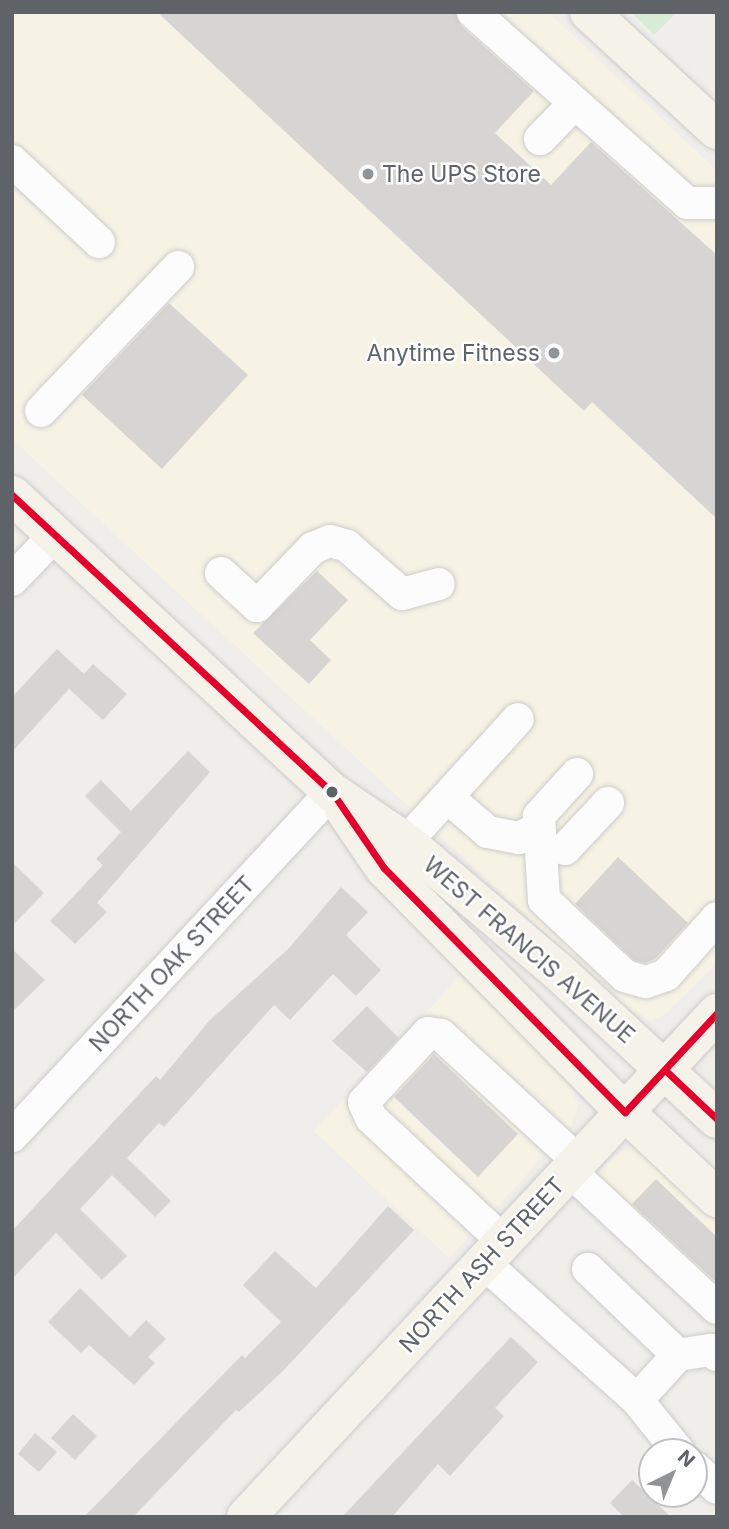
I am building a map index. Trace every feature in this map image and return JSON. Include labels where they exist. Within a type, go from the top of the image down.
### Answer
[{"type":"main road","points":[[589,12],[717,130]]},
{"type":"main road","name":"WEST FRANCIS AVENUE","points":[[12,495],[332,792],[406,842],[561,974],[717,1119]]},
{"type":"main road","name":"WEST FRANCIS AVENUE","points":[[332,792],[384,868],[625,1112],[717,1198]]},
{"type":"main road","name":"NORTH ASH STREET","points":[[246,1517],[717,1013]]},
{"type":"street","points":[[473,12],[687,203],[717,203]]},
{"type":"street","points":[[540,139],[574,104]]},
{"type":"street","points":[[12,161],[99,242]]},
{"type":"street","points":[[41,411],[177,267]]},
{"type":"street","points":[[12,580],[55,535]]},
{"type":"street","points":[[221,573],[257,606],[313,548],[330,541],[347,546],[402,594],[439,584]]},
{"type":"street","points":[[406,842],[517,719]]},
{"type":"street","points":[[577,774],[539,816],[544,900],[625,976],[646,982],[666,975],[717,918]]},
{"type":"street","name":"NORTH OAK STREET","points":[[12,1136],[332,792]]},
{"type":"street","points":[[447,797],[488,832],[519,838],[539,828]]},
{"type":"street","points":[[565,849],[608,803]]},
{"type":"street","points":[[668,1438],[637,1400],[494,1252],[371,1118],[364,1102],[428,1033],[441,1035],[717,1308]]},
{"type":"street","points":[[588,1269],[678,1354]]},
{"type":"street","points":[[637,1400],[678,1354],[711,1350],[717,1355]]},
{"type":"shaded area","points":[[12,12],[548,12],[717,171],[717,963],[664,1015],[651,1020],[625,1007],[12,439]]},
{"type":"shaded area","points":[[460,976],[569,1081],[578,1105],[571,1127],[449,1258],[314,1131]]},
{"type":"shaded area","points":[[631,1147],[648,1156],[717,1220],[717,1322],[579,1193],[616,1155]]},
{"type":"green space","points":[[631,12],[677,12],[654,35]]},
{"type":"building","points":[[157,12],[455,12],[461,26],[534,91],[495,133],[551,185],[591,142],[717,255],[717,519],[592,402],[584,411]]},
{"type":"building","points":[[169,303],[248,375],[162,469],[82,395]]},
{"type":"building","points":[[317,571],[348,600],[310,640],[331,660],[309,684],[253,633]]},
{"type":"building","points":[[57,649],[84,674],[93,664],[127,694],[103,720],[69,689],[12,752],[12,697]]},
{"type":"building","points":[[188,751],[210,772],[97,903],[107,912],[75,944],[50,921],[103,865],[96,859],[121,832],[85,796],[101,780],[131,811]]},
{"type":"building","points":[[618,857],[688,923],[655,959],[645,963],[634,960],[575,904]]},
{"type":"building","points":[[12,862],[44,893],[12,926]]},
{"type":"building","points":[[341,887],[368,912],[346,935],[381,970],[356,996],[333,974],[290,1020],[274,1005],[164,1127],[159,1123],[127,1158],[171,1201],[155,1217],[112,1175],[80,1209],[127,1256],[102,1280],[56,1233],[12,1279],[12,1231],[156,1076],[160,1080],[209,1021],[290,947]]},
{"type":"building","points":[[12,949],[45,980],[12,1012]]},
{"type":"building","points":[[367,1006],[399,1038],[367,1072],[332,1041]]},
{"type":"building","points":[[434,1054],[518,1134],[478,1177],[394,1097]]},
{"type":"building","points":[[656,1179],[717,1237],[717,1283],[632,1204]]},
{"type":"building","points":[[388,1206],[414,1230],[283,1371],[239,1412],[236,1410],[133,1517],[84,1517],[242,1355],[245,1358],[281,1322],[243,1285],[275,1251],[316,1288]]},
{"type":"building","points":[[80,1288],[130,1337],[146,1320],[166,1339],[148,1357],[155,1363],[134,1385],[89,1345],[81,1353],[48,1322]]},
{"type":"building","points":[[511,1337],[538,1362],[495,1408],[504,1416],[450,1476],[438,1464],[392,1517],[342,1517]]},
{"type":"building","points":[[73,1414],[97,1436],[75,1460],[51,1438]]},
{"type":"building","points":[[35,1433],[57,1452],[39,1472],[18,1454]]},
{"type":"building","points":[[632,1480],[638,1486],[638,1508],[662,1508],[671,1517],[624,1517],[610,1503]]},
{"type":"transit line","points":[[12,495],[332,792],[384,868],[625,1112],[717,1013]]},
{"type":"transit line","points":[[665,1070],[717,1119]]},
{"type":"place","name":"The UPS Store","points":[[368,174]]},
{"type":"place","name":"Anytime Fitness","points":[[554,353]]}]
